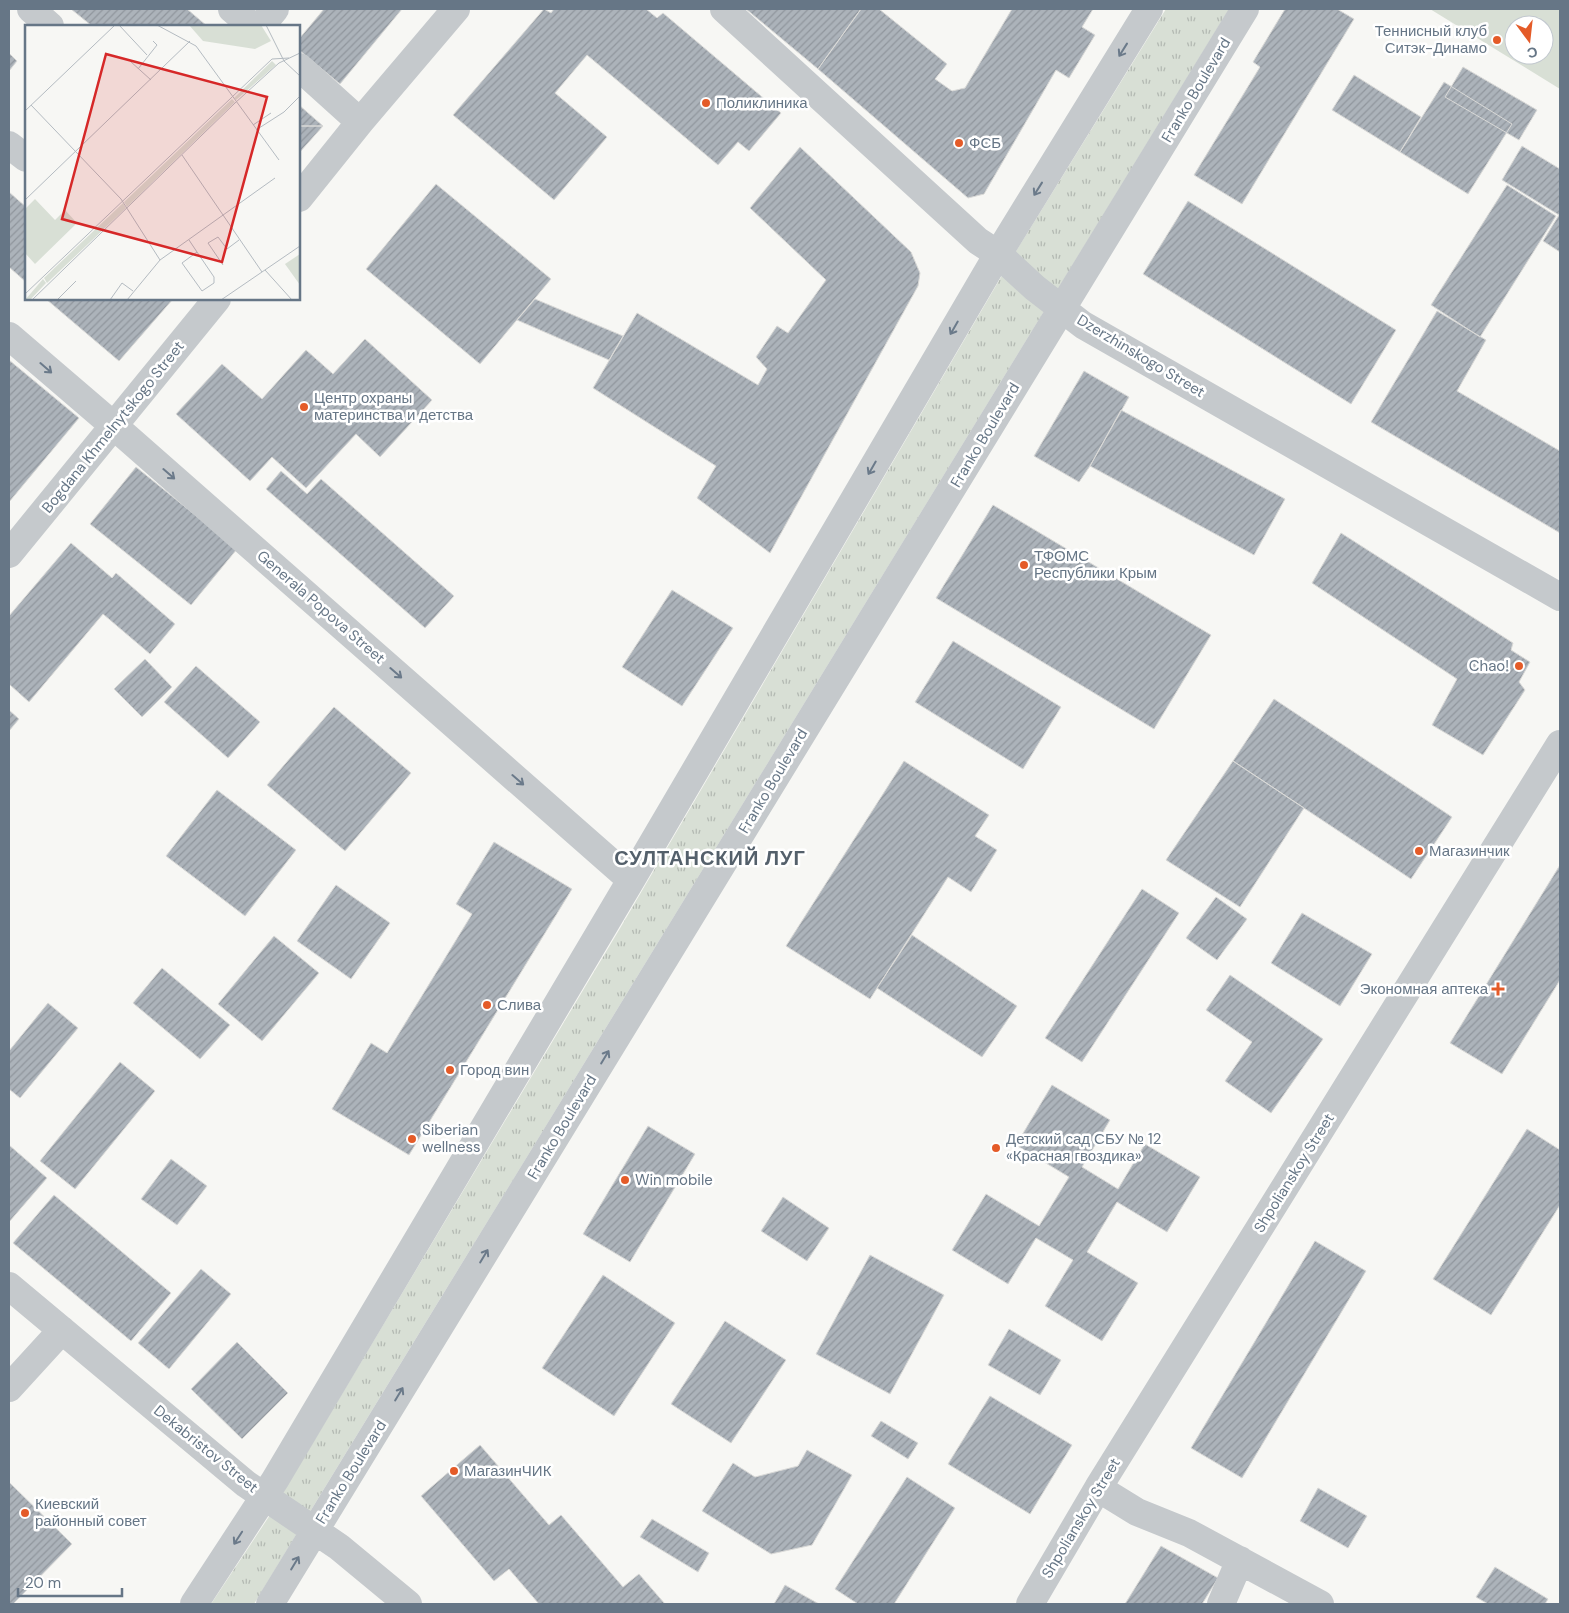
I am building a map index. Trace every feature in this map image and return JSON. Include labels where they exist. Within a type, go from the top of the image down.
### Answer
[{"type":"street","points":[[31,9],[49,25]]},
{"type":"street","points":[[232,9],[251,25]]},
{"type":"street","points":[[262,25],[275,9]]},
{"type":"street","points":[[300,197],[360,122],[456,9]]},
{"type":"street","name":"Dzerzhinskogo Street","points":[[724,9],[978,241],[998,254],[1035,288],[1083,325],[1560,597]]},
{"type":"street","points":[[194,1604],[264,1497],[631,880],[998,254],[1149,9]]},
{"type":"street","name":"Franko Boulevard","points":[[270,1604],[1245,9]]},
{"type":"street","points":[[300,69],[360,122]]},
{"type":"street","points":[[9,145],[25,157]]},
{"type":"street","name":"Bogdana Khmelnytskogo Street","points":[[9,554],[216,300]]},
{"type":"street","name":"Generala Popova Street","points":[[9,336],[631,880]]},
{"type":"street","name":"Shpolianskoy Street","points":[[1030,1604],[1098,1488],[1560,744]]},
{"type":"street","name":"Dekabristov Street","points":[[11,1293],[62,1330],[246,1484],[340,1547],[408,1604]]},
{"type":"street","points":[[9,1388],[62,1330]]},
{"type":"street","points":[[1098,1488],[1137,1512],[1189,1533],[1320,1604]]},
{"type":"street","points":[[1221,1604],[1240,1560]]},
{"type":"green space","points":[[1166,9],[1229,9],[1056,292],[1013,256]]},
{"type":"green space","name":"Теннисный клуб Ситэк-Динамо","points":[[1430,9],[1560,9],[1560,89],[1521,65],[1554,65],[1554,15],[1504,15],[1504,55]]},
{"type":"green space","points":[[1004,272],[1046,308],[308,1515],[281,1496],[619,930]]},
{"type":"green space","points":[[272,1512],[299,1530],[254,1604],[211,1604]]},
{"type":"building","points":[[71,9],[187,9],[206,25],[91,25]]},
{"type":"building","points":[[324,9],[402,9],[340,84],[300,51],[300,38]]},
{"type":"building","name":"Поликлиника","points":[[544,9],[551,13],[554,9],[646,9],[657,18],[663,13],[781,113],[749,151],[738,142],[718,165],[587,55],[555,93],[607,137],[554,200],[453,115]]},
{"type":"building","points":[[746,9],[861,9],[818,69]]},
{"type":"building","name":"ФСБ","points":[[861,9],[879,9],[947,64],[935,79],[952,91],[965,88],[1012,9],[1093,9],[1082,27],[1095,35],[1069,78],[1056,70],[984,194],[968,198],[818,69]]},
{"type":"building","points":[[1285,9],[1337,9],[1354,19],[1242,204],[1194,175],[1260,67],[1253,62]]},
{"type":"building","points":[[9,53],[17,61],[9,71]]},
{"type":"building","points":[[1463,67],[1537,110],[1519,140],[1445,97]]},
{"type":"building","points":[[1354,75],[1421,117],[1400,152],[1332,110]]},
{"type":"building","points":[[1444,82],[1512,124],[1468,194],[1400,152]]},
{"type":"building","points":[[300,106],[323,126],[300,126]]},
{"type":"building","points":[[300,126],[323,126],[300,152]]},
{"type":"building","points":[[1522,146],[1560,169],[1560,252],[1543,241],[1559,215],[1502,180]]},
{"type":"building","points":[[800,147],[911,252],[920,273],[918,286],[770,553],[697,498],[716,466],[593,388],[637,313],[758,385],[767,369],[756,357],[777,326],[788,333],[826,280],[750,208]]},
{"type":"building","points":[[436,184],[551,279],[480,364],[366,269]]},
{"type":"building","points":[[1507,185],[1556,216],[1480,337],[1431,305]]},
{"type":"building","points":[[9,192],[25,206],[25,281],[9,267]]},
{"type":"building","points":[[1188,201],[1396,330],[1351,404],[1143,274]]},
{"type":"building","points":[[535,299],[623,336],[609,360],[517,320]]},
{"type":"building","points":[[47,300],[172,300],[119,361]]},
{"type":"building","points":[[1437,311],[1486,340],[1457,391],[1560,451],[1560,533],[1371,422]]},
{"type":"building","name":"Центр охраны материнства и детства","points":[[365,339],[432,400],[380,457],[356,434],[306,488],[272,457],[250,481],[176,414],[222,364],[262,399],[306,350],[333,374]]},
{"type":"building","points":[[9,360],[79,418],[9,502]]},
{"type":"building","points":[[1084,371],[1129,397],[1079,482],[1034,456]]},
{"type":"building","points":[[1121,410],[1285,499],[1254,555],[1090,466]]},
{"type":"building","points":[[136,467],[237,549],[191,605],[90,524]]},
{"type":"building","points":[[281,471],[307,494],[321,479],[454,596],[425,628],[266,489]]},
{"type":"building","points":[[993,505],[1211,635],[1154,729],[936,598]]},
{"type":"building","points":[[1341,533],[1513,643],[1511,650],[1530,662],[1519,682],[1525,690],[1483,755],[1432,725],[1457,679],[1312,583]]},
{"type":"building","points":[[71,543],[112,578],[116,573],[175,624],[150,654],[103,614],[29,702],[9,684],[9,616]]},
{"type":"building","points":[[672,590],[733,628],[682,706],[622,667]]},
{"type":"building","points":[[953,641],[1061,707],[1023,769],[915,702]]},
{"type":"building","points":[[145,659],[172,687],[142,717],[114,689]]},
{"type":"building","points":[[196,666],[260,722],[228,758],[164,702]]},
{"type":"building","points":[[1274,699],[1452,817],[1411,879],[1233,761]]},
{"type":"building","points":[[334,707],[411,773],[345,851],[267,785]]},
{"type":"building","points":[[9,710],[19,719],[9,731]]},
{"type":"building","points":[[904,761],[989,815],[975,836],[997,850],[971,892],[948,877],[870,999],[786,946]]},
{"type":"building","points":[[1233,761],[1304,808],[1240,907],[1166,860]]},
{"type":"building","points":[[217,790],[296,850],[245,916],[166,856]]},
{"type":"building","points":[[494,842],[572,889],[409,1155],[332,1109],[371,1043],[387,1053],[472,914],[456,904]]},
{"type":"building","points":[[1560,865],[1560,980],[1502,1074],[1450,1043]]},
{"type":"building","points":[[336,885],[390,923],[351,979],[297,941]]},
{"type":"building","points":[[1142,889],[1179,913],[1082,1062],[1045,1038]]},
{"type":"building","points":[[1216,897],[1247,919],[1217,960],[1186,938]]},
{"type":"building","points":[[1302,913],[1372,954],[1340,1006],[1271,963]]},
{"type":"building","points":[[912,935],[1017,1006],[982,1057],[877,988]]},
{"type":"building","points":[[274,936],[319,973],[262,1041],[218,1004]]},
{"type":"building","points":[[162,968],[230,1025],[200,1059],[133,1003]]},
{"type":"building","points":[[1230,975],[1323,1039],[1271,1113],[1225,1081],[1252,1042],[1206,1010]]},
{"type":"building","points":[[48,1003],[78,1028],[20,1098],[9,1089],[9,1051]]},
{"type":"building","points":[[120,1062],[155,1091],[75,1189],[40,1161]]},
{"type":"building","points":[[1052,1085],[1110,1120],[1082,1167],[1118,1189],[1145,1144],[1200,1177],[1167,1232],[1117,1202],[1087,1252],[1138,1283],[1102,1341],[1045,1306],[1073,1260],[1036,1238],[1008,1284],[952,1250],[986,1194],[1039,1226],[1069,1177],[1016,1145]]},
{"type":"building","points":[[648,1126],[695,1154],[630,1262],[583,1234]]},
{"type":"building","points":[[1527,1129],[1560,1150],[1560,1205],[1491,1315],[1433,1279]]},
{"type":"building","points":[[9,1145],[47,1178],[9,1222]]},
{"type":"building","points":[[171,1159],[207,1186],[177,1225],[141,1199]]},
{"type":"building","points":[[54,1195],[171,1293],[131,1341],[13,1243]]},
{"type":"building","points":[[783,1197],[829,1228],[807,1261],[761,1231]]},
{"type":"building","points":[[1315,1241],[1366,1271],[1242,1478],[1191,1448]]},
{"type":"building","points":[[870,1255],[944,1295],[890,1394],[816,1354]]},
{"type":"building","points":[[201,1269],[231,1294],[169,1369],[138,1343]]},
{"type":"building","points":[[603,1275],[675,1323],[614,1416],[542,1368]]},
{"type":"building","points":[[725,1321],[786,1360],[731,1443],[671,1404]]},
{"type":"building","points":[[1009,1329],[1061,1360],[1040,1395],[988,1365]]},
{"type":"building","points":[[237,1342],[288,1393],[242,1439],[191,1389]]},
{"type":"building","points":[[990,1396],[1072,1445],[1030,1514],[948,1464]]},
{"type":"building","points":[[881,1421],[918,1443],[908,1459],[871,1436]]},
{"type":"building","points":[[480,1445],[549,1525],[561,1515],[623,1587],[639,1574],[665,1604],[539,1604],[509,1569],[494,1581],[421,1496]]},
{"type":"building","points":[[807,1450],[852,1475],[812,1545],[771,1554],[702,1511],[733,1463],[755,1477],[798,1466]]},
{"type":"building","points":[[907,1477],[955,1508],[894,1604],[858,1604],[835,1589]]},
{"type":"building","name":"Киевский районный совет","points":[[9,1482],[72,1544],[13,1604],[9,1604]]},
{"type":"building","points":[[1318,1488],[1367,1516],[1348,1548],[1300,1521]]},
{"type":"building","points":[[652,1519],[709,1553],[698,1572],[640,1537]]},
{"type":"building","points":[[1161,1546],[1218,1578],[1202,1604],[1125,1604]]},
{"type":"building","points":[[1495,1567],[1548,1599],[1545,1604],[1488,1604],[1476,1597]]},
{"type":"building","points":[[785,1585],[819,1604],[774,1604]]},
{"type":"place","name":"Теннисный клуб Ситэк-Динамо","points":[[1497,40]]},
{"type":"place","name":"Поликлиника","points":[[706,103]]},
{"type":"place","name":"ФСБ","points":[[959,143]]},
{"type":"place","name":"Центр охраны материнства и детства","points":[[304,407]]},
{"type":"place","name":"ТФОМС Республики Крым","points":[[1024,565]]},
{"type":"place","name":"Chao!","points":[[1519,666]]},
{"type":"place","name":"Магазинчик","points":[[1419,851]]},
{"type":"place","name":"Экономная аптека","points":[[1498,989]]},
{"type":"place","name":"Слива","points":[[487,1005]]},
{"type":"place","name":"Город вин","points":[[450,1070]]},
{"type":"place","name":"Siberian wellness","points":[[412,1139]]},
{"type":"place","name":"Детский сад СБУ № 12 «Красная гвоздика»","points":[[996,1148]]},
{"type":"place","name":"Win mobile","points":[[625,1180]]},
{"type":"place","name":"МагазинЧИК","points":[[454,1471]]},
{"type":"place","name":"Киевский районный совет","points":[[25,1513]]},
{"type":"district","name":"СУЛТАНСКИЙ ЛУГ","points":[[710,858]]}]
